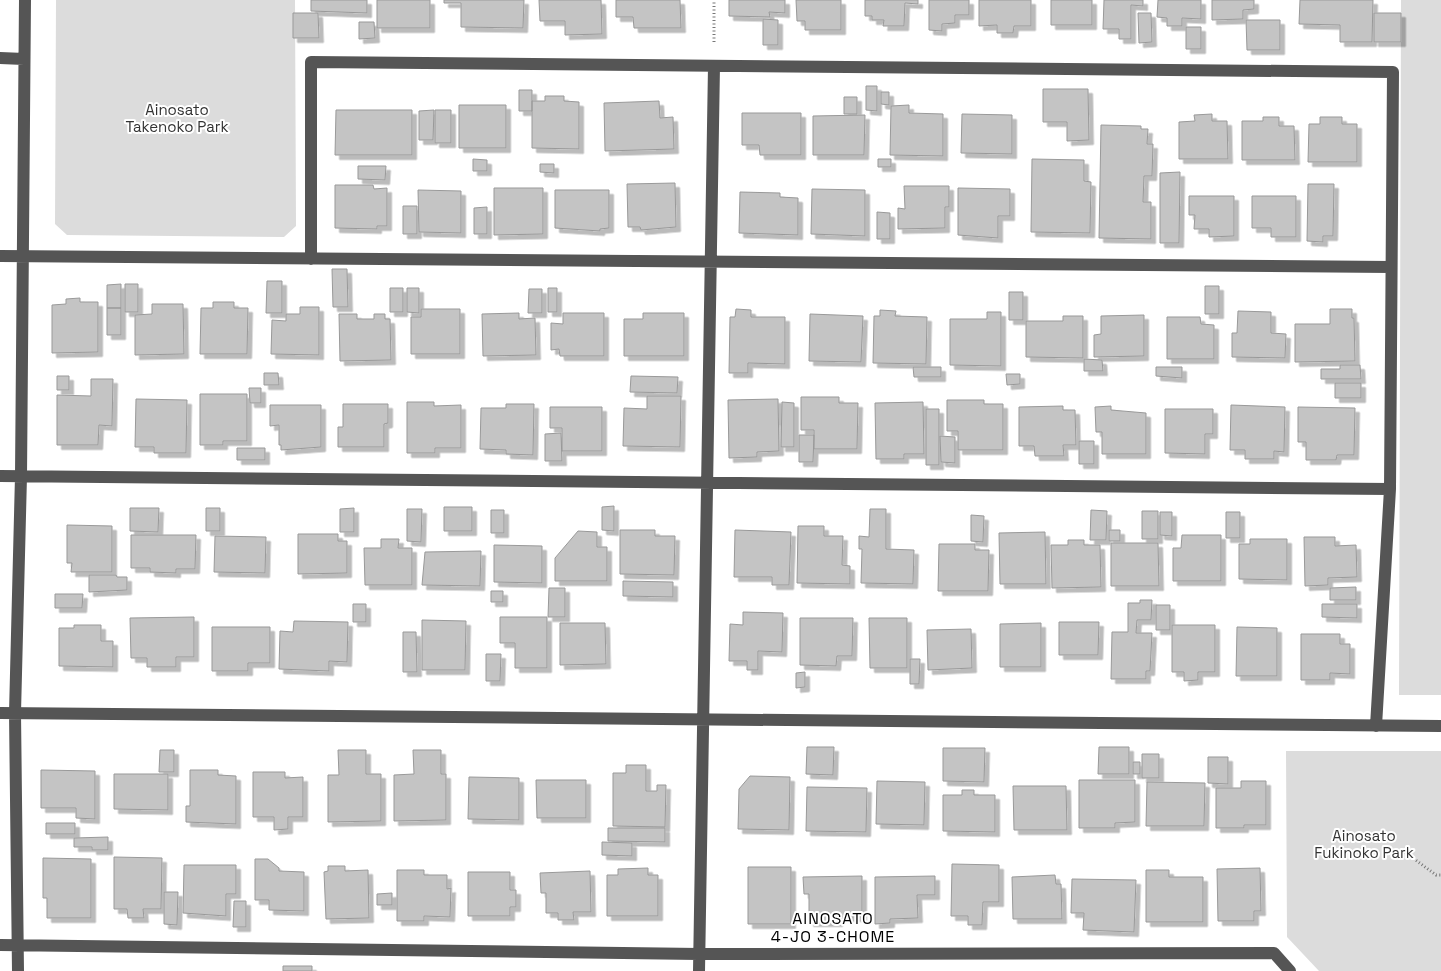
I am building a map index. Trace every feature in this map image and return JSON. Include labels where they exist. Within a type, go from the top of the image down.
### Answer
[{"type":"street","points":[[18,971],[15,713],[21,476],[25,0]]},
{"type":"street","points":[[0,58],[24,59]]},
{"type":"street","points":[[311,258],[310,62],[1393,72],[1390,489],[1376,726]]},
{"type":"street","points":[[699,971],[714,66]]},
{"type":"street","points":[[0,256],[1391,266]]},
{"type":"street","points":[[0,476],[1390,489]]},
{"type":"street","points":[[0,713],[1441,726]]},
{"type":"street","points":[[0,945],[699,954],[1274,953],[1290,971]]},
{"type":"path","points":[[714,0],[714,45]]},
{"type":"path","points":[[1402,850],[1436,875],[1441,875]]},
{"type":"green space","name":"Ainosato Takenoko Park","points":[[56,0],[295,0],[296,226],[284,237],[67,235],[55,224]]},
{"type":"green space","points":[[1401,0],[1441,0],[1441,695],[1399,695]]},
{"type":"green space","name":"Ainosato Fukinoko Park","points":[[1286,751],[1441,751],[1441,971],[1319,971],[1287,937]]},
{"type":"building","points":[[311,0],[367,0],[367,13],[311,11]]},
{"type":"building","points":[[377,0],[430,0],[430,28],[377,28]]},
{"type":"building","points":[[444,0],[524,0],[523,28],[461,27],[461,3],[444,3]]},
{"type":"building","points":[[539,0],[601,0],[602,34],[565,35],[565,21],[540,21]]},
{"type":"building","points":[[616,0],[680,0],[681,28],[634,28],[633,17],[616,17]]},
{"type":"building","points":[[729,0],[785,0],[785,13],[769,12],[770,17],[729,16]]},
{"type":"building","points":[[796,0],[841,0],[841,30],[805,30],[805,21],[797,21]]},
{"type":"building","points":[[865,0],[918,0],[918,4],[905,3],[904,26],[883,26],[884,20],[872,20],[872,16],[865,16]]},
{"type":"building","points":[[929,0],[969,0],[969,15],[955,15],[955,23],[942,24],[942,31],[929,30]]},
{"type":"building","points":[[979,0],[1031,0],[1031,26],[1014,26],[1013,33],[997,33],[997,25],[979,26]]},
{"type":"building","points":[[1051,0],[1092,0],[1092,25],[1051,25]]},
{"type":"building","points":[[1104,0],[1143,0],[1143,6],[1131,5],[1131,39],[1119,39],[1119,29],[1103,29]]},
{"type":"building","points":[[1158,0],[1201,0],[1201,19],[1182,18],[1182,26],[1167,26],[1167,18],[1157,17]]},
{"type":"building","points":[[1212,0],[1254,0],[1254,9],[1243,10],[1243,19],[1212,20]]},
{"type":"building","points":[[1300,0],[1373,0],[1372,42],[1340,42],[1340,25],[1299,24]]},
{"type":"building","points":[[293,13],[318,13],[319,38],[293,38]]},
{"type":"building","points":[[1138,13],[1151,13],[1152,42],[1139,43]]},
{"type":"building","points":[[1374,13],[1401,13],[1401,42],[1374,42]]},
{"type":"building","points":[[763,19],[778,20],[778,45],[763,45]]},
{"type":"building","points":[[1246,20],[1280,20],[1280,50],[1247,50]]},
{"type":"building","points":[[359,22],[374,22],[375,38],[359,39]]},
{"type":"building","points":[[1186,27],[1201,27],[1201,49],[1186,49]]},
{"type":"building","points":[[866,86],[877,86],[877,111],[866,110]]},
{"type":"building","points":[[1043,89],[1088,89],[1089,140],[1067,141],[1067,122],[1043,122]]},
{"type":"building","points":[[519,90],[532,90],[532,111],[519,111]]},
{"type":"building","points":[[881,92],[889,92],[889,105],[881,104]]},
{"type":"building","points":[[545,96],[564,96],[564,101],[579,102],[579,149],[532,148],[532,101],[545,101]]},
{"type":"building","points":[[844,97],[857,97],[857,114],[844,114]]},
{"type":"building","points":[[659,101],[660,118],[673,117],[674,149],[605,151],[604,103]]},
{"type":"building","points":[[459,105],[506,105],[506,148],[459,148]]},
{"type":"building","points":[[909,105],[909,113],[943,114],[943,156],[890,155],[891,106]]},
{"type":"building","points":[[336,110],[412,110],[412,155],[335,155]]},
{"type":"building","points":[[434,110],[433,140],[419,140],[419,111]]},
{"type":"building","points":[[435,110],[451,110],[451,143],[435,143]]},
{"type":"building","points":[[742,113],[801,113],[801,155],[760,155],[759,145],[742,145]]},
{"type":"building","points":[[962,114],[1012,115],[1012,154],[961,153]]},
{"type":"building","points":[[1212,114],[1212,121],[1227,121],[1228,159],[1179,159],[1179,122],[1195,121],[1194,115]]},
{"type":"building","points":[[865,115],[864,155],[813,155],[813,116]]},
{"type":"building","points":[[1263,117],[1279,117],[1279,126],[1294,126],[1295,160],[1242,160],[1242,121],[1263,121]]},
{"type":"building","points":[[1320,117],[1342,117],[1342,124],[1357,124],[1357,162],[1308,162],[1309,124],[1320,124]]},
{"type":"building","points":[[1101,125],[1141,126],[1141,129],[1148,129],[1147,144],[1153,144],[1152,176],[1144,176],[1143,202],[1151,202],[1151,239],[1099,238]]},
{"type":"building","points":[[473,159],[487,160],[487,171],[473,171]]},
{"type":"building","points":[[878,159],[891,159],[891,167],[878,167]]},
{"type":"building","points":[[1032,159],[1084,160],[1084,181],[1091,182],[1090,233],[1031,232]]},
{"type":"building","points":[[540,164],[554,164],[554,173],[540,172]]},
{"type":"building","points":[[358,166],[386,166],[385,180],[358,179]]},
{"type":"building","points":[[1180,172],[1179,243],[1160,243],[1160,173]]},
{"type":"building","points":[[675,183],[676,227],[641,230],[640,227],[628,227],[627,184]]},
{"type":"building","points":[[1308,184],[1334,184],[1333,236],[1323,236],[1323,242],[1307,241]]},
{"type":"building","points":[[335,185],[373,185],[374,189],[387,188],[387,226],[377,226],[377,229],[335,228]]},
{"type":"building","points":[[904,186],[949,186],[949,207],[945,207],[945,228],[898,229],[898,208],[905,209]]},
{"type":"building","points":[[494,188],[543,188],[543,234],[494,235]]},
{"type":"building","points":[[958,188],[1010,189],[1010,216],[998,216],[998,238],[958,235]]},
{"type":"building","points":[[812,189],[865,190],[865,236],[811,234]]},
{"type":"building","points":[[418,190],[461,191],[461,233],[419,232]]},
{"type":"building","points":[[555,190],[609,190],[609,228],[600,229],[600,231],[555,228]]},
{"type":"building","points":[[740,192],[780,193],[780,197],[798,198],[798,235],[739,233]]},
{"type":"building","points":[[1189,196],[1234,196],[1234,236],[1209,237],[1209,229],[1194,229],[1195,215],[1189,215]]},
{"type":"building","points":[[1252,196],[1296,196],[1296,237],[1271,237],[1271,228],[1252,228]]},
{"type":"building","points":[[403,206],[417,206],[417,234],[403,234]]},
{"type":"building","points":[[487,207],[487,234],[474,234],[474,208]]},
{"type":"building","points":[[877,212],[890,213],[890,239],[877,239]]},
{"type":"building","points":[[332,269],[347,269],[348,307],[333,307]]},
{"type":"building","points":[[267,281],[282,281],[282,313],[266,313]]},
{"type":"building","points":[[121,284],[121,308],[107,308],[107,285]]},
{"type":"building","points":[[125,284],[138,284],[138,312],[125,312]]},
{"type":"building","points":[[1205,286],[1219,286],[1219,314],[1205,314]]},
{"type":"building","points":[[390,288],[403,288],[403,312],[390,312]]},
{"type":"building","points":[[407,288],[419,288],[419,313],[407,312]]},
{"type":"building","points":[[548,288],[557,288],[557,312],[548,312]]},
{"type":"building","points":[[529,289],[542,289],[542,313],[528,313]]},
{"type":"building","points":[[1009,292],[1023,292],[1023,320],[1009,320]]},
{"type":"building","points":[[80,298],[80,302],[98,302],[98,352],[52,353],[52,305],[66,304],[66,299]]},
{"type":"building","points":[[213,302],[234,302],[234,308],[248,308],[247,354],[200,354],[201,308],[213,308]]},
{"type":"building","points":[[152,304],[183,304],[184,354],[135,355],[135,315],[152,314]]},
{"type":"building","points":[[300,307],[319,307],[319,355],[271,354],[272,320],[286,321],[286,314],[300,314]]},
{"type":"building","points":[[107,308],[121,308],[121,335],[107,335]]},
{"type":"building","points":[[421,309],[460,309],[460,354],[411,354],[411,317],[421,317]]},
{"type":"building","points":[[736,309],[751,310],[751,317],[785,317],[785,364],[748,363],[748,373],[729,373],[730,317],[735,317]]},
{"type":"building","points":[[1330,309],[1352,309],[1355,361],[1295,362],[1295,324],[1330,324]]},
{"type":"building","points":[[880,310],[896,311],[895,316],[927,317],[926,364],[873,363],[874,316],[880,316]]},
{"type":"building","points":[[1238,311],[1271,312],[1271,333],[1286,334],[1285,358],[1232,357],[1232,333],[1237,333]]},
{"type":"building","points":[[987,312],[1001,312],[1001,366],[950,365],[950,319],[987,319]]},
{"type":"building","points":[[519,313],[519,319],[535,318],[536,355],[483,356],[482,314]]},
{"type":"building","points":[[563,313],[604,313],[604,356],[560,356],[559,349],[551,350],[551,323],[563,324]]},
{"type":"building","points":[[643,313],[684,313],[684,356],[624,356],[624,319],[643,319]]},
{"type":"building","points":[[339,314],[357,314],[357,319],[374,319],[374,314],[385,314],[385,319],[390,319],[391,360],[340,361]]},
{"type":"building","points":[[810,314],[863,316],[861,362],[809,361]]},
{"type":"building","points":[[1144,315],[1144,356],[1094,357],[1094,335],[1101,334],[1101,316]]},
{"type":"building","points":[[1063,316],[1083,316],[1083,358],[1026,357],[1026,321],[1063,321]]},
{"type":"building","points":[[1167,317],[1200,317],[1201,324],[1214,325],[1214,359],[1167,359]]},
{"type":"building","points":[[1084,359],[1102,360],[1103,371],[1084,371]]},
{"type":"building","points":[[1340,365],[1360,365],[1361,379],[1321,379],[1321,369],[1340,369]]},
{"type":"building","points":[[913,367],[941,367],[941,377],[914,377]]},
{"type":"building","points":[[1156,367],[1182,367],[1182,378],[1156,376]]},
{"type":"building","points":[[264,373],[278,373],[279,385],[264,385]]},
{"type":"building","points":[[1006,374],[1020,374],[1020,384],[1007,385]]},
{"type":"building","points":[[57,376],[69,376],[69,390],[57,390]]},
{"type":"building","points":[[631,376],[678,377],[677,393],[630,392]]},
{"type":"building","points":[[91,379],[113,379],[112,426],[99,425],[98,445],[57,445],[57,395],[91,396]]},
{"type":"building","points":[[1335,383],[1361,383],[1361,398],[1335,398]]},
{"type":"building","points":[[249,388],[261,388],[261,403],[250,403]]},
{"type":"building","points":[[200,394],[247,394],[247,441],[223,441],[223,445],[200,445]]},
{"type":"building","points":[[647,396],[681,396],[680,447],[623,446],[624,408],[647,409]]},
{"type":"building","points":[[801,397],[839,397],[839,403],[858,403],[857,449],[814,449],[814,430],[801,430]]},
{"type":"building","points":[[136,399],[187,400],[186,453],[154,453],[154,447],[135,447]]},
{"type":"building","points":[[778,399],[779,451],[757,452],[757,457],[729,458],[728,400]]},
{"type":"building","points":[[947,400],[984,400],[984,404],[1003,404],[1003,450],[958,450],[958,431],[947,431]]},
{"type":"building","points":[[407,402],[434,402],[434,406],[461,405],[461,448],[435,448],[435,453],[407,453]]},
{"type":"building","points":[[782,402],[794,403],[794,447],[781,447]]},
{"type":"building","points":[[923,402],[924,454],[904,454],[904,459],[876,459],[875,403]]},
{"type":"building","points":[[343,404],[388,404],[388,423],[384,424],[384,447],[338,447],[338,427],[343,427]]},
{"type":"building","points":[[506,404],[534,404],[533,455],[506,454],[506,450],[480,449],[481,408],[506,408]]},
{"type":"building","points":[[270,405],[321,405],[321,447],[281,450],[281,445],[279,445],[279,425],[270,426]]},
{"type":"building","points":[[1231,405],[1285,407],[1284,452],[1274,451],[1274,459],[1245,459],[1245,450],[1230,450]]},
{"type":"building","points":[[1063,406],[1063,410],[1075,410],[1076,445],[1063,445],[1064,456],[1035,456],[1034,446],[1019,446],[1019,407]]},
{"type":"building","points":[[1111,406],[1111,410],[1146,413],[1146,454],[1102,454],[1102,432],[1096,432],[1095,407]]},
{"type":"building","points":[[550,407],[602,407],[602,451],[562,451],[562,428],[550,428]]},
{"type":"building","points":[[1298,407],[1355,408],[1354,455],[1337,455],[1336,460],[1306,460],[1306,442],[1298,442]]},
{"type":"building","points":[[926,409],[939,409],[939,465],[926,465]]},
{"type":"building","points":[[1165,409],[1213,409],[1213,434],[1205,434],[1205,454],[1165,453]]},
{"type":"building","points":[[561,433],[562,461],[545,461],[545,434]]},
{"type":"building","points":[[799,435],[814,435],[813,462],[799,462]]},
{"type":"building","points":[[940,436],[955,437],[955,463],[941,462]]},
{"type":"building","points":[[1079,441],[1094,441],[1094,464],[1079,464]]},
{"type":"building","points":[[237,448],[265,448],[265,460],[237,460]]},
{"type":"building","points":[[614,506],[614,531],[602,530],[602,507]]},
{"type":"building","points":[[444,507],[472,507],[472,531],[444,531]]},
{"type":"building","points":[[130,508],[159,508],[158,532],[130,531]]},
{"type":"building","points":[[206,508],[220,508],[220,531],[206,531]]},
{"type":"building","points":[[354,508],[354,532],[340,532],[340,509]]},
{"type":"building","points":[[407,509],[422,509],[421,542],[407,541]]},
{"type":"building","points":[[870,509],[886,509],[886,549],[914,550],[913,584],[861,583],[862,549],[859,549],[859,536],[869,537]]},
{"type":"building","points":[[491,510],[504,510],[504,533],[491,533]]},
{"type":"building","points":[[1091,510],[1107,511],[1106,540],[1090,540]]},
{"type":"building","points":[[1142,511],[1158,511],[1158,539],[1142,539]]},
{"type":"building","points":[[1160,512],[1172,512],[1172,536],[1160,535]]},
{"type":"building","points":[[1226,512],[1240,512],[1240,538],[1226,538]]},
{"type":"building","points":[[971,515],[984,516],[983,542],[971,541]]},
{"type":"building","points":[[67,525],[112,526],[112,572],[71,572],[72,563],[67,563]]},
{"type":"building","points":[[798,526],[824,526],[824,536],[843,536],[842,565],[850,566],[850,584],[797,583]]},
{"type":"building","points":[[620,530],[655,530],[655,536],[675,536],[674,575],[620,574]]},
{"type":"building","points":[[735,530],[791,532],[789,585],[772,585],[772,577],[734,577]]},
{"type":"building","points":[[1109,530],[1120,530],[1120,541],[1109,541]]},
{"type":"building","points":[[578,531],[597,532],[597,547],[607,547],[607,581],[555,581],[555,558]]},
{"type":"building","points":[[1045,532],[1046,584],[1000,584],[999,533]]},
{"type":"building","points":[[298,534],[338,534],[338,541],[347,541],[347,573],[298,574]]},
{"type":"building","points":[[131,535],[196,535],[195,569],[176,569],[176,573],[150,572],[150,568],[131,568]]},
{"type":"building","points":[[1182,535],[1221,535],[1221,581],[1173,581],[1173,548],[1181,548]]},
{"type":"building","points":[[215,536],[266,537],[265,573],[214,572]]},
{"type":"building","points":[[1304,537],[1335,537],[1335,546],[1356,545],[1357,577],[1328,578],[1328,585],[1305,586]]},
{"type":"building","points":[[381,539],[399,539],[398,548],[412,548],[412,585],[365,585],[364,548],[381,548]]},
{"type":"building","points":[[1250,539],[1287,539],[1287,580],[1239,579],[1239,544],[1250,544]]},
{"type":"building","points":[[1068,540],[1084,540],[1084,545],[1100,545],[1101,587],[1052,588],[1051,545],[1068,545]]},
{"type":"building","points":[[1111,543],[1158,543],[1159,586],[1111,586]]},
{"type":"building","points":[[939,544],[975,544],[975,550],[989,550],[988,591],[938,591]]},
{"type":"building","points":[[494,545],[542,546],[542,583],[494,582]]},
{"type":"building","points":[[481,551],[480,586],[422,585],[425,552]]},
{"type":"building","points":[[89,575],[127,577],[127,590],[89,592]]},
{"type":"building","points":[[623,581],[673,582],[673,597],[623,596]]},
{"type":"building","points":[[1356,587],[1356,600],[1330,600],[1330,588]]},
{"type":"building","points":[[549,588],[565,588],[565,617],[548,617]]},
{"type":"building","points":[[491,591],[503,591],[503,602],[491,602]]},
{"type":"building","points":[[55,594],[83,594],[82,608],[55,608]]},
{"type":"building","points":[[1140,600],[1152,600],[1151,620],[1137,620],[1136,633],[1152,633],[1150,671],[1146,671],[1146,679],[1111,679],[1112,632],[1128,632],[1128,603],[1140,603]]},
{"type":"building","points":[[353,604],[366,604],[366,622],[353,622]]},
{"type":"building","points":[[1322,604],[1357,604],[1357,618],[1322,617]]},
{"type":"building","points":[[1156,605],[1170,605],[1170,630],[1156,630]]},
{"type":"building","points":[[743,612],[783,613],[782,652],[758,651],[758,670],[747,670],[747,661],[729,661],[730,624],[743,625]]},
{"type":"building","points":[[194,617],[194,657],[176,657],[176,667],[147,667],[147,658],[131,658],[130,618]]},
{"type":"building","points":[[500,617],[547,617],[547,668],[515,668],[515,643],[500,643]]},
{"type":"building","points":[[800,618],[853,618],[852,656],[837,656],[836,666],[800,665]]},
{"type":"building","points":[[869,618],[907,618],[907,668],[870,668]]},
{"type":"building","points":[[422,620],[466,621],[465,670],[422,670]]},
{"type":"building","points":[[294,621],[348,622],[347,662],[329,661],[329,671],[279,669],[280,631],[293,632]]},
{"type":"building","points":[[1059,622],[1099,622],[1098,655],[1059,655]]},
{"type":"building","points":[[560,623],[605,623],[606,664],[560,665]]},
{"type":"building","points":[[1041,623],[1041,667],[1000,667],[1000,624]]},
{"type":"building","points":[[74,625],[101,625],[101,641],[113,641],[113,667],[59,666],[59,628],[74,628]]},
{"type":"building","points":[[1172,625],[1215,625],[1215,672],[1198,672],[1198,680],[1184,681],[1184,672],[1172,672]]},
{"type":"building","points":[[212,627],[270,627],[270,663],[248,663],[248,671],[212,671]]},
{"type":"building","points":[[1237,627],[1277,628],[1277,676],[1236,676]]},
{"type":"building","points":[[971,629],[972,668],[928,670],[927,630]]},
{"type":"building","points":[[403,632],[416,632],[417,672],[403,672]]},
{"type":"building","points":[[1301,634],[1340,634],[1340,644],[1350,644],[1350,674],[1330,673],[1330,680],[1301,680]]},
{"type":"building","points":[[486,654],[501,654],[500,681],[486,681]]},
{"type":"building","points":[[910,659],[920,659],[919,684],[910,684]]},
{"type":"building","points":[[805,672],[805,687],[796,688],[796,673]]},
{"type":"building","points":[[807,747],[834,747],[833,775],[806,774]]},
{"type":"building","points":[[1099,747],[1129,747],[1129,774],[1098,774]]},
{"type":"building","points":[[943,748],[985,748],[984,782],[943,781]]},
{"type":"building","points":[[160,750],[174,750],[174,772],[159,772]]},
{"type":"building","points":[[338,750],[366,750],[366,774],[381,774],[381,821],[328,822],[328,775],[339,775]]},
{"type":"building","points":[[413,750],[441,750],[441,774],[446,774],[446,820],[394,821],[394,775],[414,774]]},
{"type":"building","points":[[1142,754],[1159,754],[1159,778],[1142,778]]},
{"type":"building","points":[[1208,757],[1228,757],[1228,784],[1208,783]]},
{"type":"building","points":[[1133,762],[1140,762],[1140,774],[1133,774]]},
{"type":"building","points":[[626,765],[646,765],[646,791],[657,791],[657,785],[666,785],[665,827],[613,826],[613,773],[626,773]]},
{"type":"building","points":[[41,770],[95,771],[95,819],[76,818],[76,808],[41,808]]},
{"type":"building","points":[[190,770],[218,770],[218,775],[236,776],[236,824],[186,822],[186,806],[190,806]]},
{"type":"building","points":[[253,772],[285,772],[285,778],[303,777],[303,817],[288,817],[288,829],[274,830],[274,817],[253,817]]},
{"type":"building","points":[[114,774],[168,774],[168,810],[114,809]]},
{"type":"building","points":[[750,776],[790,777],[789,830],[738,829],[739,789]]},
{"type":"building","points":[[469,777],[519,778],[519,820],[468,819]]},
{"type":"building","points":[[536,780],[586,780],[586,818],[537,818]]},
{"type":"building","points":[[1079,780],[1135,780],[1135,822],[1115,823],[1115,828],[1079,828]]},
{"type":"building","points":[[877,781],[925,782],[924,825],[876,824]]},
{"type":"building","points":[[1241,781],[1266,781],[1266,825],[1244,825],[1244,828],[1216,828],[1216,788],[1241,788]]},
{"type":"building","points":[[1147,782],[1205,783],[1204,826],[1146,826]]},
{"type":"building","points":[[1013,786],[1066,786],[1067,830],[1014,830]]},
{"type":"building","points":[[807,787],[867,788],[866,832],[806,831]]},
{"type":"building","points":[[962,790],[974,790],[974,795],[995,795],[995,832],[943,831],[943,795],[962,795]]},
{"type":"building","points":[[46,823],[75,823],[75,834],[46,834]]},
{"type":"building","points":[[608,828],[665,828],[665,842],[608,841]]},
{"type":"building","points":[[108,837],[108,850],[92,850],[92,847],[74,847],[74,838]]},
{"type":"building","points":[[602,842],[632,843],[632,856],[602,855]]},
{"type":"building","points":[[114,857],[162,858],[161,909],[143,909],[144,918],[128,918],[127,909],[114,909]]},
{"type":"building","points":[[43,858],[91,859],[91,918],[47,918],[47,898],[43,898]]},
{"type":"building","points":[[255,859],[268,859],[279,868],[279,871],[304,872],[304,911],[269,910],[269,900],[255,900]]},
{"type":"building","points":[[952,864],[999,865],[999,902],[983,902],[982,925],[968,925],[968,916],[951,916]]},
{"type":"building","points":[[184,865],[236,865],[236,894],[226,894],[226,916],[183,913]]},
{"type":"building","points":[[328,866],[345,866],[345,871],[368,870],[369,918],[326,919],[324,872],[328,871]]},
{"type":"building","points":[[748,867],[791,867],[791,924],[748,924]]},
{"type":"building","points":[[648,868],[648,875],[658,875],[658,916],[607,916],[607,875],[618,875],[618,869]]},
{"type":"building","points":[[1260,868],[1261,911],[1254,911],[1254,921],[1218,921],[1217,869]]},
{"type":"building","points":[[397,870],[424,870],[424,875],[447,875],[447,889],[451,888],[450,917],[424,916],[424,921],[397,921]]},
{"type":"building","points":[[1146,870],[1169,870],[1169,877],[1203,877],[1203,922],[1146,922]]},
{"type":"building","points":[[590,871],[591,912],[573,912],[574,920],[558,920],[558,913],[546,913],[546,893],[541,893],[540,873]]},
{"type":"building","points":[[468,872],[510,872],[510,890],[516,890],[516,907],[510,907],[510,916],[468,916]]},
{"type":"building","points":[[1055,875],[1056,884],[1061,884],[1062,919],[1013,919],[1012,877]]},
{"type":"building","points":[[862,876],[862,917],[838,917],[838,922],[809,922],[809,894],[804,894],[803,877]]},
{"type":"building","points":[[935,876],[935,895],[917,895],[918,918],[890,919],[890,923],[875,924],[875,877]]},
{"type":"building","points":[[1072,879],[1136,880],[1134,932],[1083,930],[1084,913],[1071,913]]},
{"type":"building","points":[[164,892],[178,892],[177,925],[164,924]]},
{"type":"building","points":[[392,893],[392,905],[377,905],[377,894]]},
{"type":"building","points":[[234,901],[246,901],[246,927],[233,927]]},
{"type":"building","points":[[283,966],[312,966],[312,971],[283,971]]},
{"type":"district","name":"AINOSATO 4-JO 3-CHOME","points":[[833,927]]}]
